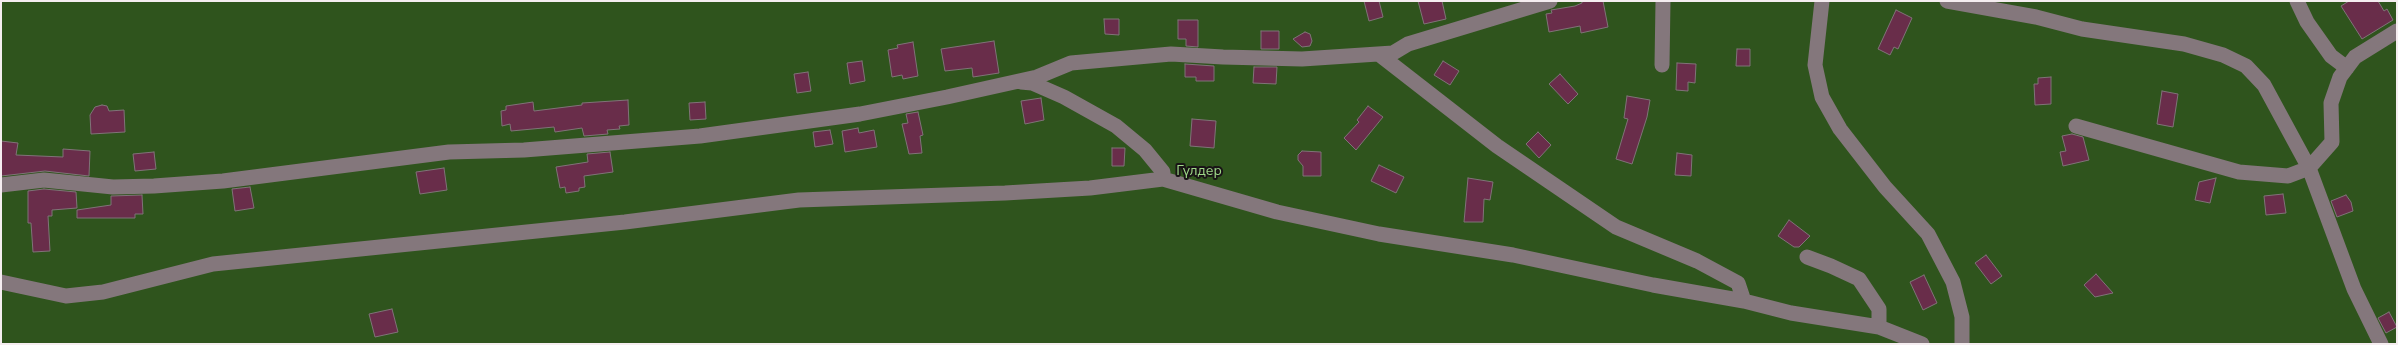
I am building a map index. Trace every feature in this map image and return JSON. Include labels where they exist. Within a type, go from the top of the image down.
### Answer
[{"type":"street","points":[[1,185],[44,180],[113,187],[154,186],[224,180],[449,152],[524,150],[700,136],[860,114],[1015,82],[1071,64],[1171,54],[1223,58],[1302,58],[1380,55],[1393,53],[1408,44],[1550,1]]},
{"type":"street","points":[[1662,65],[1663,1]]},
{"type":"street","points":[[1822,1],[1815,64],[1822,97],[1840,129],[1885,187],[1928,234],[1954,282],[1962,317],[1962,344]]},
{"type":"street","points":[[1946,1],[2036,17],[2082,29],[2184,44],[2223,55],[2246,66],[2264,85],[2309,168],[2354,289],[2381,344]]},
{"type":"street","points":[[2296,1],[2307,22],[2331,56],[2347,68]]},
{"type":"street","points":[[2076,126],[2240,172],[2288,176],[2309,168],[2332,142],[2331,103],[2340,77],[2355,57],[2397,31]]},
{"type":"street","points":[[1380,55],[1503,150],[1616,226],[1697,261],[1738,283],[1744,301]]},
{"type":"street","points":[[1015,82],[1032,83],[1064,97],[1116,126],[1145,150],[1163,172],[1163,179]]},
{"type":"street","points":[[1,282],[66,296],[103,292],[144,283],[214,264],[625,222],[799,200],[1005,193],[1090,188],[1163,179],[1277,212],[1372,233],[1513,255],[1653,285],[1744,301],[1791,314],[1879,327],[1922,344]]},
{"type":"street","points":[[1807,257],[1831,266],[1858,279],[1879,309],[1879,327]]},
{"type":"green space","name":"Гүлдер","points":[[1,1],[2397,1],[2397,344],[1,344]]},
{"type":"building","points":[[1364,1],[1379,1],[1383,17],[1369,21]]},
{"type":"building","points":[[1418,1],[1442,1],[1446,19],[1424,24]]},
{"type":"building","points":[[1582,1],[1603,1],[1608,27],[1581,33],[1580,26],[1549,32],[1546,14],[1552,13],[1551,10],[1575,6],[1582,3]]},
{"type":"building","points":[[2349,1],[2378,1],[2384,11],[2387,9],[2393,20],[2362,39],[2341,6]]},
{"type":"building","points":[[1896,10],[1912,18],[1898,49],[1894,47],[1890,55],[1878,49]]},
{"type":"building","points":[[1104,19],[1119,19],[1119,35],[1105,34]]},
{"type":"building","points":[[1178,20],[1198,20],[1198,47],[1186,46],[1186,39],[1178,39]]},
{"type":"building","points":[[1261,31],[1279,31],[1279,49],[1261,49]]},
{"type":"building","points":[[1305,32],[1310,34],[1312,41],[1310,46],[1302,47],[1293,39]]},
{"type":"building","points":[[994,41],[999,73],[973,77],[972,68],[945,71],[941,49]]},
{"type":"building","points":[[913,42],[918,76],[903,79],[902,75],[892,77],[888,50],[898,48],[897,45]]},
{"type":"building","points":[[1737,49],[1750,49],[1750,66],[1736,66]]},
{"type":"building","points":[[862,61],[865,81],[850,84],[847,63]]},
{"type":"building","points":[[1443,61],[1459,71],[1450,85],[1434,75]]},
{"type":"building","points":[[1677,63],[1696,64],[1695,83],[1688,82],[1688,91],[1676,90]]},
{"type":"building","points":[[1185,64],[1214,66],[1214,81],[1196,81],[1196,77],[1185,77]]},
{"type":"building","points":[[1254,67],[1277,67],[1276,84],[1253,83]]},
{"type":"building","points":[[808,72],[811,91],[797,93],[794,74]]},
{"type":"building","points":[[1560,74],[1578,94],[1568,104],[1549,84]]},
{"type":"building","points":[[2051,77],[2051,104],[2035,105],[2034,84],[2038,84],[2038,78]]},
{"type":"building","points":[[2162,91],[2178,94],[2173,127],[2157,124]]},
{"type":"building","points":[[1627,96],[1650,100],[1647,117],[1632,164],[1616,159],[1628,119],[1624,118]]},
{"type":"building","points":[[1041,98],[1044,120],[1025,124],[1021,101]]},
{"type":"building","points":[[628,100],[629,125],[619,126],[620,129],[607,130],[608,134],[584,136],[582,128],[555,132],[554,127],[511,131],[510,124],[502,126],[501,111],[506,110],[506,106],[533,102],[534,111],[582,105],[582,103]]},
{"type":"building","points":[[705,102],[706,119],[690,120],[689,103]]},
{"type":"building","points":[[102,105],[107,106],[109,111],[124,110],[125,132],[91,134],[90,115],[95,107]]},
{"type":"building","points":[[1368,106],[1383,117],[1356,150],[1344,138],[1359,122],[1357,120]]},
{"type":"building","points":[[918,112],[923,135],[920,136],[922,153],[909,154],[902,124],[908,123],[906,114]]},
{"type":"building","points":[[1192,119],[1216,121],[1214,148],[1190,146]]},
{"type":"building","points":[[858,128],[859,133],[874,130],[877,147],[845,152],[842,131]]},
{"type":"building","points":[[830,130],[833,144],[815,147],[813,132]]},
{"type":"building","points":[[1538,132],[1551,145],[1539,158],[1526,144]]},
{"type":"building","points":[[2072,134],[2083,137],[2089,160],[2063,166],[2060,152],[2066,151],[2062,136]]},
{"type":"building","points":[[1,141],[18,143],[16,155],[63,157],[63,149],[90,151],[89,176],[45,171],[1,176]]},
{"type":"building","points":[[1112,148],[1125,148],[1124,166],[1112,166]]},
{"type":"building","points":[[1302,151],[1321,152],[1321,176],[1303,176],[1303,166],[1298,160],[1298,155]]},
{"type":"building","points":[[154,152],[156,169],[135,171],[133,154]]},
{"type":"building","points":[[610,152],[613,172],[584,176],[585,187],[579,188],[579,191],[566,193],[565,187],[560,188],[556,167],[588,162],[587,154]]},
{"type":"building","points":[[1677,153],[1692,155],[1691,176],[1675,175]]},
{"type":"building","points":[[1379,165],[1404,177],[1396,193],[1371,181]]},
{"type":"building","points":[[444,168],[447,190],[420,194],[416,172]]},
{"type":"building","points":[[1468,178],[1493,182],[1490,200],[1484,199],[1483,222],[1464,222]]},
{"type":"building","points":[[2216,178],[2210,203],[2195,200],[2199,182]]},
{"type":"building","points":[[250,187],[254,208],[235,211],[232,189]]},
{"type":"building","points":[[44,189],[76,192],[77,208],[52,210],[52,216],[48,216],[50,251],[33,252],[31,223],[28,223],[28,191]]},
{"type":"building","points":[[2283,194],[2286,213],[2266,215],[2264,196]]},
{"type":"building","points":[[142,195],[143,214],[135,214],[135,218],[77,218],[77,210],[111,205],[111,196]]},
{"type":"building","points":[[2346,195],[2351,202],[2353,211],[2337,217],[2331,201]]},
{"type":"building","points":[[1789,220],[1810,236],[1799,247],[1794,247],[1778,236]]},
{"type":"building","points":[[1986,255],[2002,276],[1991,284],[1975,263]]},
{"type":"building","points":[[2096,274],[2113,293],[2095,297],[2084,285]]},
{"type":"building","points":[[1924,275],[1937,303],[1923,310],[1910,282]]},
{"type":"building","points":[[392,309],[398,332],[375,337],[369,314]]},
{"type":"building","points":[[2389,312],[2397,327],[2386,333],[2378,318]]}]
